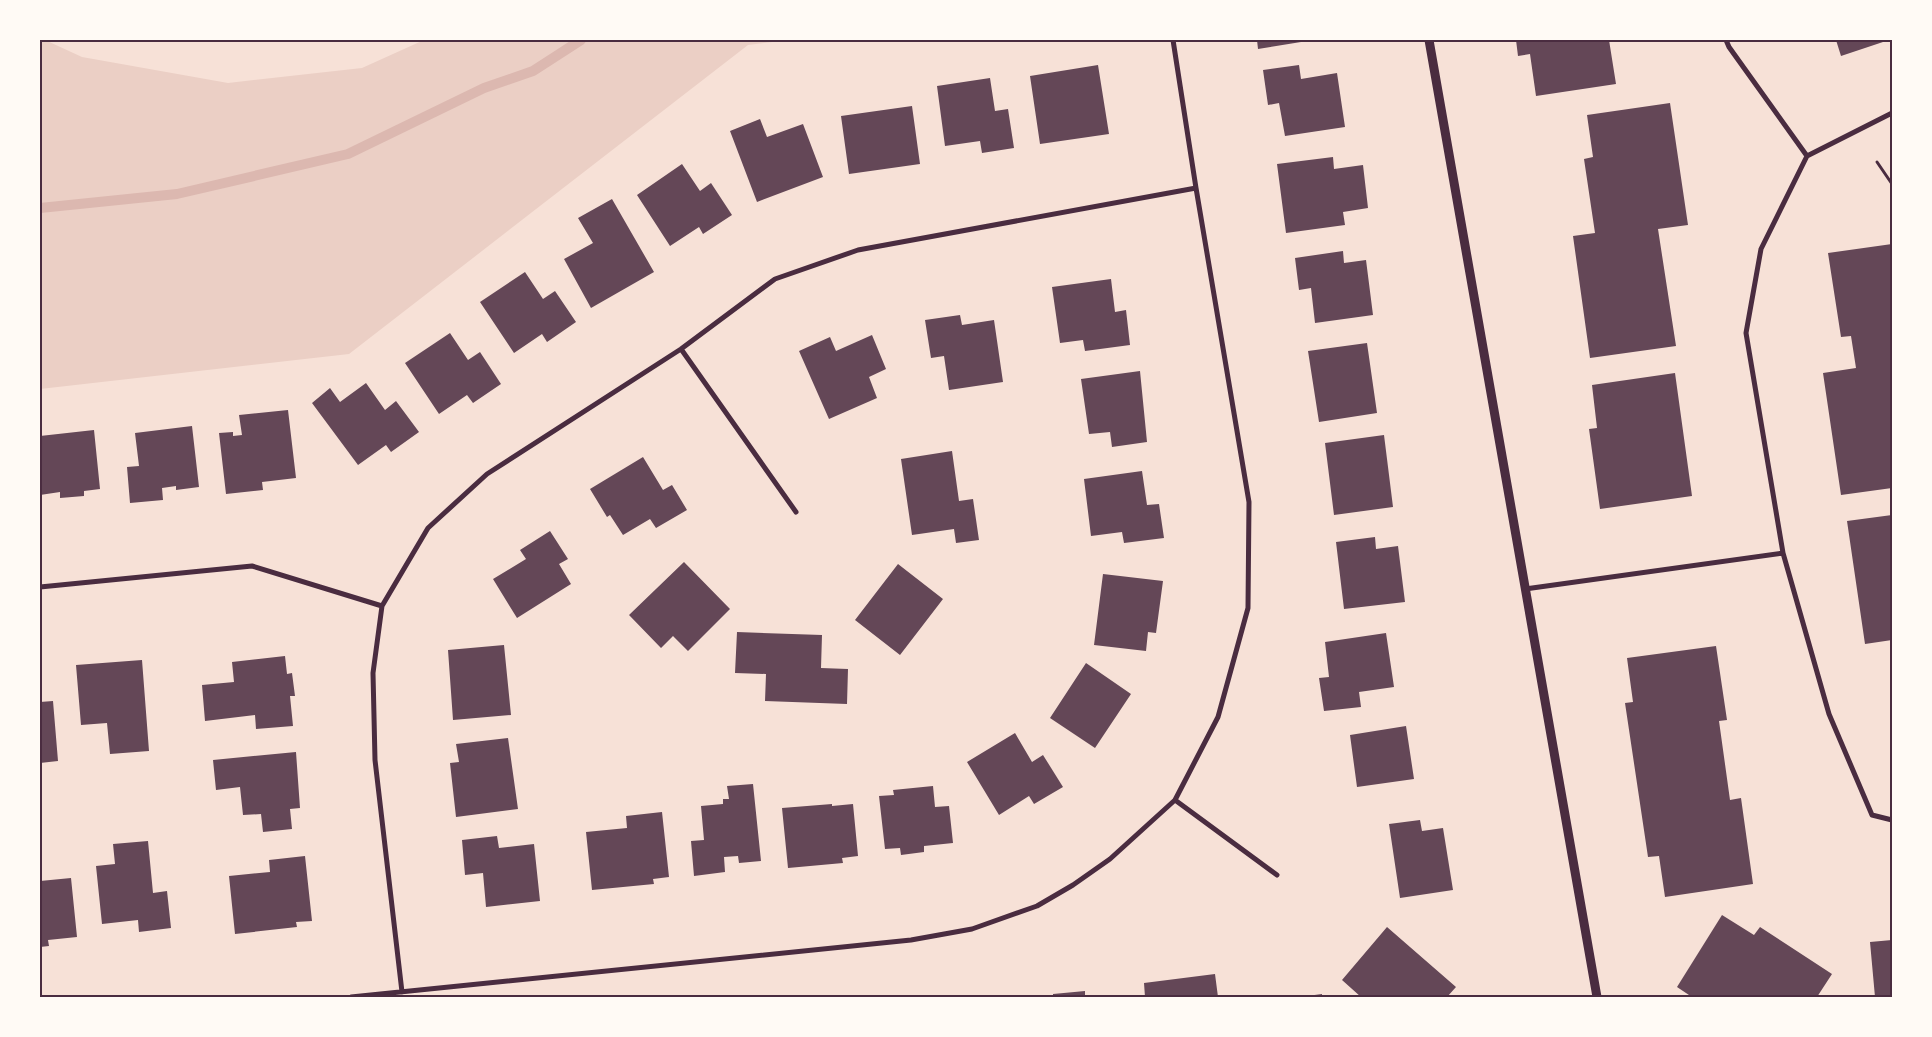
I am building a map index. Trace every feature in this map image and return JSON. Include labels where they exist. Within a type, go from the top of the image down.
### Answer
[{"type":"street","points":[[351,997],[911,940],[972,929],[1037,906],[1073,885],[1110,859],[1176,800],[1218,717],[1248,608],[1249,502],[1173,40]]},
{"type":"street","points":[[1429,40],[1597,997]]},
{"type":"street","points":[[1726,40],[1729,47],[1807,156]]},
{"type":"street","points":[[1892,113],[1807,156],[1761,249],[1746,333],[1783,553],[1829,714],[1872,815],[1892,820]]},
{"type":"street","points":[[402,992],[375,760],[373,673],[382,606],[428,528],[487,474],[681,349],[775,279],[858,250],[1196,188]]},
{"type":"street","points":[[681,349],[796,512]]},
{"type":"street","points":[[1525,589],[1783,553]]},
{"type":"street","points":[[40,587],[252,566],[382,606]]},
{"type":"street","points":[[1176,800],[1277,875]]},
{"type":"path","points":[[1877,162],[1892,184]]},
{"type":"shaded area","points":[[40,40],[45,40],[82,57],[228,83],[362,68],[424,40],[788,40],[748,45],[349,354],[40,389]]},
{"type":"building","points":[[1257,40],[1301,40],[1301,42],[1258,49]]},
{"type":"building","points":[[1516,40],[1609,40],[1616,84],[1536,96],[1530,54],[1518,56]]},
{"type":"building","points":[[1836,40],[1889,40],[1841,56]]},
{"type":"building","points":[[1098,65],[1109,134],[1040,144],[1030,76]]},
{"type":"building","points":[[1299,65],[1301,79],[1337,73],[1345,127],[1285,136],[1279,103],[1268,105],[1263,70]]},
{"type":"building","points":[[990,78],[995,111],[1008,109],[1014,148],[982,153],[980,141],[945,146],[937,86]]},
{"type":"building","points":[[1670,103],[1688,225],[1658,229],[1676,346],[1590,358],[1573,236],[1595,233],[1584,159],[1593,157],[1587,115]]},
{"type":"building","points":[[912,106],[920,164],[849,174],[841,116]]},
{"type":"building","points":[[760,119],[767,137],[803,124],[823,177],[757,202],[730,131]]},
{"type":"building","points":[[1333,157],[1334,169],[1363,165],[1368,208],[1343,212],[1345,225],[1286,233],[1277,164]]},
{"type":"building","points":[[682,164],[700,191],[711,183],[732,215],[703,234],[699,227],[670,246],[637,195]]},
{"type":"building","points":[[612,199],[654,272],[591,308],[564,259],[593,243],[578,218]]},
{"type":"building","points":[[1892,244],[1892,488],[1841,495],[1823,373],[1856,368],[1851,336],[1841,337],[1828,253]]},
{"type":"building","points":[[1343,251],[1344,263],[1366,260],[1373,315],[1315,323],[1311,288],[1299,290],[1295,258]]},
{"type":"building","points":[[525,272],[543,299],[555,291],[576,322],[547,342],[542,334],[514,353],[480,302]]},
{"type":"building","points":[[1111,279],[1115,312],[1126,310],[1130,345],[1085,351],[1083,340],[1060,343],[1052,287]]},
{"type":"building","points":[[960,315],[962,325],[994,320],[1003,382],[949,390],[944,356],[931,358],[925,320]]},
{"type":"building","points":[[450,333],[468,360],[480,352],[501,384],[473,403],[467,395],[439,414],[405,363]]},
{"type":"building","points":[[872,335],[886,369],[869,377],[877,398],[829,419],[799,351],[830,337],[836,351]]},
{"type":"building","points":[[1367,343],[1377,413],[1319,422],[1308,351]]},
{"type":"building","points":[[1140,371],[1147,442],[1112,447],[1110,432],[1089,434],[1081,379]]},
{"type":"building","points":[[1675,373],[1692,496],[1600,509],[1589,429],[1597,428],[1592,385]]},
{"type":"building","points":[[366,383],[385,410],[396,401],[419,432],[391,452],[386,445],[358,465],[312,403],[330,388],[340,402]]},
{"type":"building","points":[[288,410],[296,478],[262,482],[263,490],[226,494],[219,433],[233,432],[233,436],[242,435],[239,415]]},
{"type":"building","points":[[192,426],[199,487],[176,490],[176,486],[162,488],[163,500],[130,503],[127,467],[139,466],[135,433]]},
{"type":"building","points":[[94,430],[100,489],[84,491],[84,496],[60,498],[60,492],[40,495],[40,436]]},
{"type":"building","points":[[1384,435],[1393,507],[1334,515],[1325,443]]},
{"type":"building","points":[[952,451],[959,501],[973,499],[979,540],[956,543],[954,529],[912,535],[901,459]]},
{"type":"building","points":[[643,457],[663,490],[672,485],[687,510],[656,528],[650,519],[623,535],[610,515],[607,517],[590,489]]},
{"type":"building","points":[[1142,471],[1147,505],[1159,504],[1164,538],[1124,543],[1122,532],[1091,536],[1084,479]]},
{"type":"building","points":[[1892,515],[1892,640],[1865,644],[1847,521]]},
{"type":"building","points":[[550,531],[568,559],[559,564],[571,584],[517,618],[493,579],[526,559],[520,550]]},
{"type":"building","points":[[1375,537],[1376,549],[1398,546],[1405,602],[1344,609],[1336,542]]},
{"type":"building","points":[[684,562],[730,609],[688,651],[673,636],[661,648],[629,615]]},
{"type":"building","points":[[898,564],[943,599],[900,655],[855,620]]},
{"type":"building","points":[[1103,574],[1163,581],[1156,633],[1148,632],[1146,651],[1094,645]]},
{"type":"building","points":[[737,632],[822,635],[821,668],[848,669],[847,704],[765,701],[766,674],[735,673]]},
{"type":"building","points":[[1386,633],[1394,687],[1359,692],[1361,707],[1324,711],[1319,678],[1329,677],[1325,642]]},
{"type":"building","points":[[504,645],[511,715],[453,720],[448,650]]},
{"type":"building","points":[[1716,646],[1727,720],[1719,721],[1730,800],[1741,798],[1753,884],[1665,897],[1659,856],[1648,857],[1625,703],[1633,702],[1627,658]]},
{"type":"building","points":[[285,656],[287,674],[292,673],[295,696],[290,696],[293,726],[256,729],[255,715],[205,721],[202,685],[234,682],[232,662]]},
{"type":"building","points":[[142,660],[149,751],[110,754],[107,723],[81,725],[76,665]]},
{"type":"building","points":[[1086,663],[1131,694],[1095,748],[1050,718]]},
{"type":"building","points":[[53,701],[58,761],[40,763],[40,702]]},
{"type":"building","points":[[1406,726],[1414,779],[1357,787],[1350,735]]},
{"type":"building","points":[[1015,733],[1032,762],[1043,755],[1063,787],[1034,804],[1029,796],[999,815],[967,762]]},
{"type":"building","points":[[508,738],[518,809],[456,817],[450,763],[459,762],[456,744]]},
{"type":"building","points":[[296,752],[300,808],[290,809],[292,829],[263,832],[261,814],[243,815],[240,787],[216,790],[213,760]]},
{"type":"building","points":[[753,784],[761,861],[739,863],[738,856],[724,857],[725,872],[694,876],[691,841],[704,840],[701,806],[723,804],[723,799],[729,799],[727,786]]},
{"type":"building","points":[[933,786],[935,807],[949,806],[953,843],[924,846],[924,852],[901,855],[900,848],[885,849],[879,796],[894,795],[893,790]]},
{"type":"building","points":[[832,804],[832,806],[853,804],[858,856],[842,858],[843,863],[788,868],[782,808]]},
{"type":"building","points":[[662,812],[669,877],[653,879],[654,884],[592,890],[586,832],[627,828],[626,816]]},
{"type":"building","points":[[1420,820],[1422,831],[1443,828],[1453,890],[1400,898],[1389,824]]},
{"type":"building","points":[[497,836],[499,848],[534,844],[540,901],[486,907],[483,873],[465,875],[462,840]]},
{"type":"building","points":[[148,841],[153,893],[167,891],[171,928],[139,932],[138,920],[102,924],[96,866],[115,864],[113,844]]},
{"type":"building","points":[[305,856],[312,921],[296,922],[297,927],[235,934],[229,876],[270,872],[269,860]]},
{"type":"building","points":[[71,878],[77,937],[48,940],[49,946],[40,947],[40,881]]},
{"type":"building","points":[[1722,915],[1754,935],[1760,927],[1832,974],[1817,997],[1692,997],[1677,987]]},
{"type":"building","points":[[1387,927],[1456,987],[1447,997],[1361,997],[1342,980]]},
{"type":"building","points":[[1892,940],[1892,997],[1875,997],[1870,942]]},
{"type":"building","points":[[1215,974],[1218,997],[1145,997],[1144,983]]},
{"type":"building","points":[[1085,991],[1085,997],[1053,997],[1053,994]]},
{"type":"building","points":[[1322,994],[1322,997],[1307,997],[1307,996]]},
{"type":"waterway","points":[[40,208],[177,194],[348,154],[484,88],[533,71],[581,40]]}]
